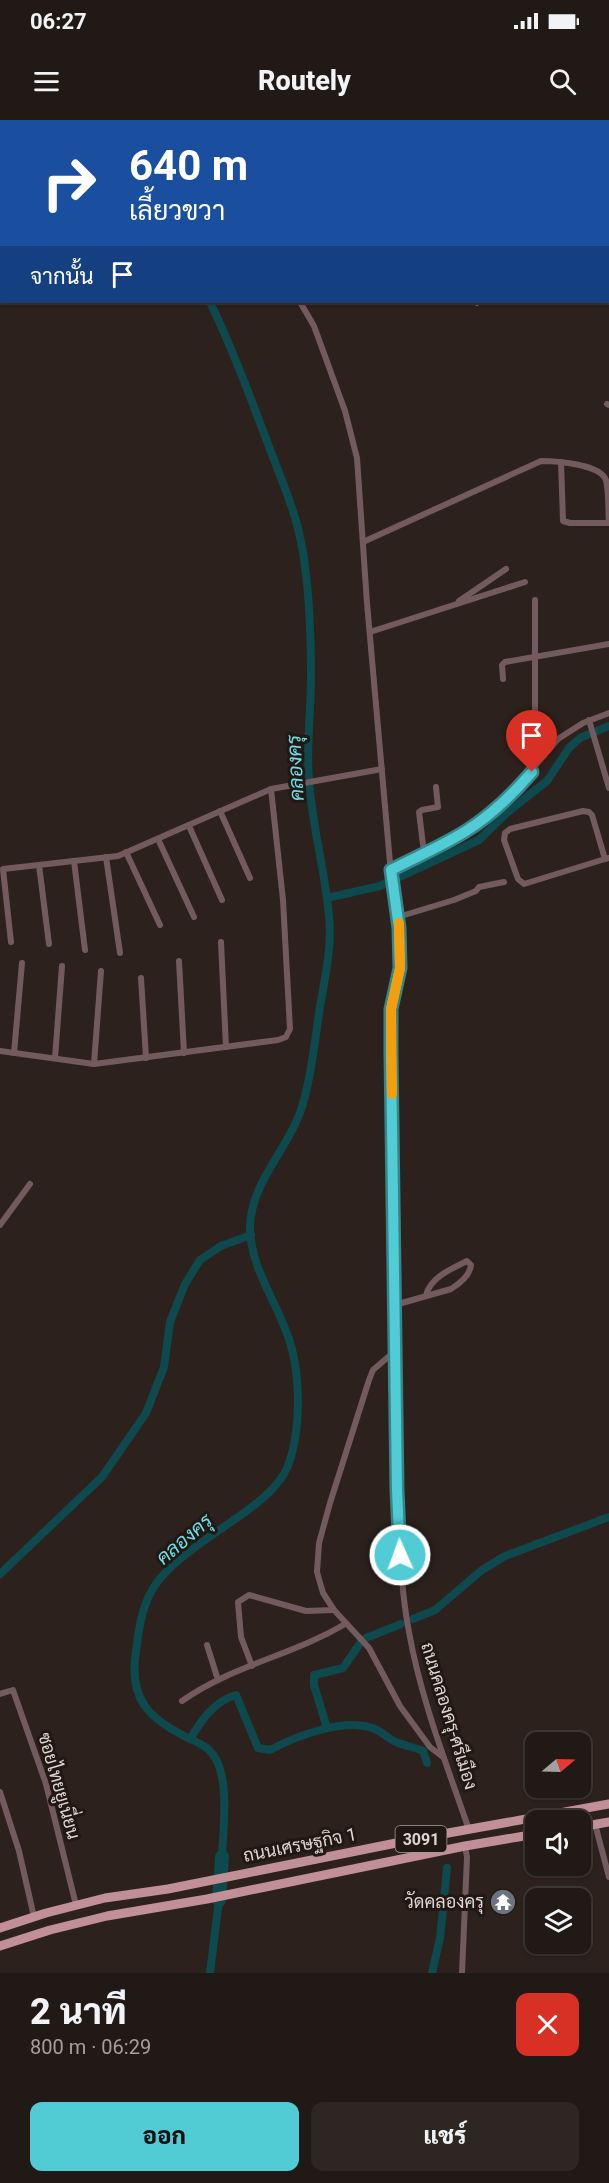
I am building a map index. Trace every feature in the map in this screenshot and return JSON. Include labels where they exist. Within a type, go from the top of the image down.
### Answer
[{"type":"main road","name":"ถนนเศรษฐกิจ 1","points":[[0,1928],[105,1898],[233,1876],[609,1804]]},
{"type":"main road","points":[[591,1825],[609,1822]]},
{"type":"main road","name":"ถนนเศรษฐกิจ 1","points":[[0,1946],[50,1930],[107,1916],[210,1899],[465,1846],[525,1836]]},
{"type":"street","name":"ถนนคลองครุ-ศรีเมือง","points":[[301,303],[317,335],[345,411],[354,443],[359,476],[391,872],[398,916],[400,968],[391,1009],[391,1042],[397,1490],[406,1610],[412,1650],[424,1695],[469,1830]]},
{"type":"street","points":[[363,542],[533,463],[561,462],[594,469],[606,478],[609,523],[570,524],[563,521],[561,462]]},
{"type":"street","points":[[454,604],[506,568]]},
{"type":"street","points":[[370,632],[525,582]]},
{"type":"street","points":[[535,600],[535,728],[544,756]]},
{"type":"street","points":[[503,679],[503,663],[609,644]]},
{"type":"street","points":[[391,872],[477,824],[512,793],[558,739],[569,731],[609,713]]},
{"type":"street","points":[[590,723],[609,788]]},
{"type":"street","points":[[11,942],[1,869],[106,857],[126,852],[271,789],[382,769]]},
{"type":"street","points":[[424,853],[419,812],[438,807],[435,787]]},
{"type":"street","points":[[0,1051],[94,1064],[278,1040],[286,1037],[290,1029],[283,900],[271,789]]},
{"type":"street","points":[[220,811],[250,878]]},
{"type":"street","points":[[583,811],[589,812],[607,859],[524,884],[518,879],[504,840],[505,833],[583,811]]},
{"type":"street","points":[[189,826],[222,900]]},
{"type":"street","points":[[158,839],[194,917]]},
{"type":"street","points":[[126,852],[160,925]]},
{"type":"street","points":[[106,857],[120,953]]},
{"type":"street","points":[[74,861],[85,950]]},
{"type":"street","points":[[39,865],[49,944]]},
{"type":"street","points":[[398,916],[454,900],[480,887],[504,882]]},
{"type":"street","points":[[221,942],[226,1047]]},
{"type":"street","points":[[179,961],[184,1053]]},
{"type":"street","points":[[15,1053],[22,963]]},
{"type":"street","points":[[55,1058],[62,966]]},
{"type":"street","points":[[94,1064],[101,971]]},
{"type":"street","points":[[141,978],[146,1058]]},
{"type":"street","points":[[0,1225],[30,1184]]},
{"type":"street","points":[[395,1305],[451,1289],[459,1284],[471,1270],[471,1265],[467,1261],[437,1278],[426,1295]]},
{"type":"street","points":[[395,1351],[373,1370],[369,1380],[330,1503],[319,1544],[317,1572],[323,1593],[334,1610],[369,1648],[400,1706],[430,1747],[445,1760]]},
{"type":"street","points":[[252,1666],[241,1637],[238,1602],[242,1598],[249,1595],[306,1611],[334,1610]]},
{"type":"street","points":[[182,1701],[197,1690],[218,1680],[321,1638],[345,1624]]},
{"type":"street","points":[[207,1645],[218,1680]]},
{"type":"street","name":"ซอยไทยยูเนี่ยน","points":[[0,1694],[13,1690],[18,1703],[46,1784],[76,1905]]},
{"type":"street","points":[[0,1795],[19,1851],[34,1917]]},
{"type":"street","points":[[595,1824],[609,1877]]},
{"type":"street","points":[[462,1973],[467,1857],[465,1846]]},
{"type":"waterway","name":"คลองครุ","points":[[210,303],[285,489],[303,550],[310,636],[309,780],[330,927],[327,969],[305,1097],[295,1125],[256,1196],[250,1227],[258,1267],[286,1331],[295,1362],[298,1398],[293,1451],[284,1474],[268,1494],[179,1560],[158,1581],[144,1608],[135,1659],[136,1687],[140,1698],[153,1716],[202,1745],[214,1756],[219,1766],[224,1791],[222,1857]]},
{"type":"waterway","points":[[327,898],[380,886],[479,840],[509,811],[547,781],[569,748],[580,738],[609,726]]},
{"type":"waterway","name":"คลองครุ","points":[[0,1574],[102,1477],[146,1413],[164,1367],[170,1322],[185,1284],[200,1260],[221,1246],[251,1235]]},
{"type":"waterway","points":[[413,1619],[435,1610],[482,1570],[505,1556],[609,1517]]},
{"type":"waterway","points":[[366,1638],[401,1624]]},
{"type":"waterway","points":[[327,1728],[314,1685],[314,1675],[343,1668],[361,1642]]},
{"type":"waterway","points":[[190,1739],[215,1707],[236,1695],[258,1748],[270,1750],[320,1730],[347,1725],[360,1726],[375,1729],[396,1742],[423,1751],[427,1763]]},
{"type":"waterway","points":[[219,1900],[222,1857]]},
{"type":"waterway","points":[[432,1973],[440,1938],[447,1868]]},
{"type":"waterway","name":"คลองครุ","points":[[210,1973],[219,1900]]},
{"type":"slow traffic","points":[[392,1094],[391,1009],[400,968],[399,923]]},
{"type":"place","name":"วัดคลองครุ","points":[[503,1902]]},
{"type":"route","points":[[400,1555],[397,1490],[391,1053],[391,1009],[400,968],[400,944],[391,870],[477,824],[532,772]]}]
